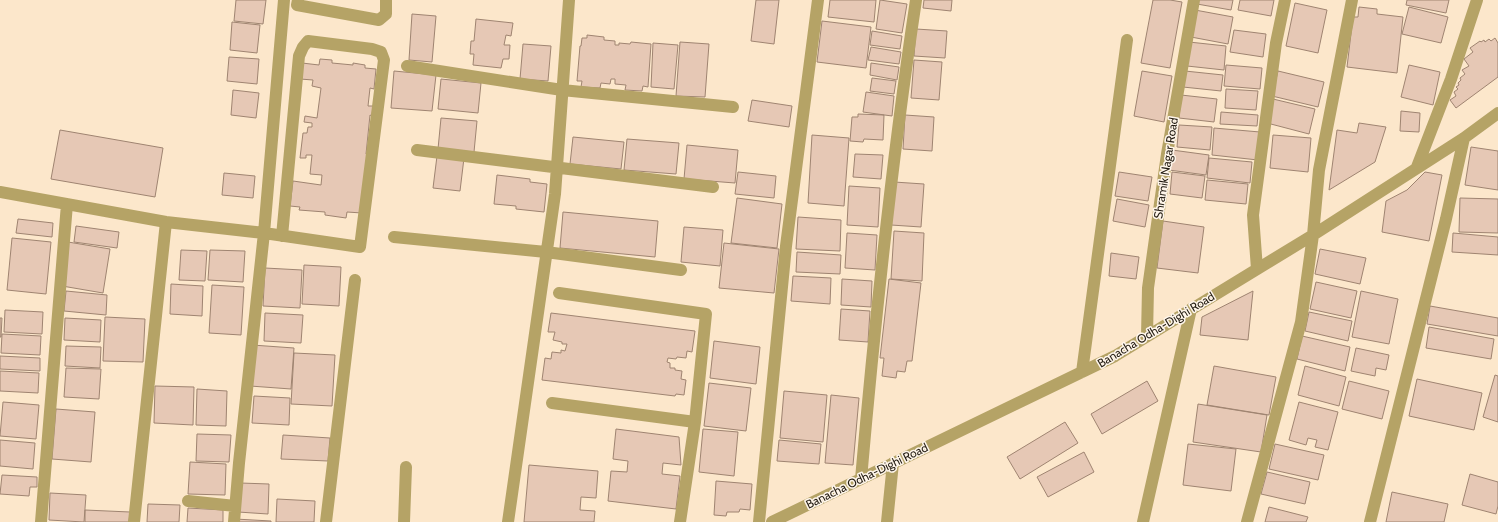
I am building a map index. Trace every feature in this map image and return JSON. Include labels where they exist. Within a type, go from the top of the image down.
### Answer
[{"type":"street","points":[[234,522],[264,233],[284,0]]},
{"type":"street","points":[[298,0],[297,5],[379,20],[386,14],[386,0]]},
{"type":"street","points":[[508,522],[555,194],[568,0]]},
{"type":"street","points":[[758,522],[786,246],[818,0]]},
{"type":"street","points":[[861,479],[872,352],[900,103],[916,0]]},
{"type":"street","name":"Shramik Nagar Road","points":[[1147,336],[1148,288],[1160,201],[1194,0]]},
{"type":"street","points":[[1257,269],[1253,215],[1276,43],[1286,0]]},
{"type":"street","points":[[1247,522],[1301,322],[1313,234],[1319,170],[1352,0]]},
{"type":"street","points":[[1417,167],[1451,79],[1477,0]]},
{"type":"street","points":[[1082,372],[1127,40]]},
{"type":"street","points":[[0,192],[166,222],[360,246],[384,60],[381,52],[372,49],[308,41],[303,47],[299,56],[282,236]]},
{"type":"street","points":[[406,66],[562,90],[733,107]]},
{"type":"street","name":"Banacha Odha-Dighi Road","points":[[772,522],[1115,356],[1313,234],[1464,138],[1498,113]]},
{"type":"street","points":[[1370,522],[1446,219],[1464,138]]},
{"type":"street","points":[[417,150],[712,187]]},
{"type":"street","points":[[41,522],[66,204]]},
{"type":"street","points":[[134,522],[166,222]]},
{"type":"street","points":[[394,237],[546,252],[681,270]]},
{"type":"street","points":[[326,522],[355,280]]},
{"type":"street","points":[[559,293],[706,314],[694,422],[680,522]]},
{"type":"street","points":[[1143,522],[1191,310]]},
{"type":"street","points":[[552,403],[694,422]]},
{"type":"street","points":[[887,522],[893,463]]},
{"type":"street","points":[[404,522],[406,467]]},
{"type":"street","points":[[188,501],[235,506]]},
{"type":"building","points":[[236,0],[266,0],[263,24],[234,21]]},
{"type":"building","points":[[756,0],[779,0],[774,44],[751,41]]},
{"type":"building","points":[[830,0],[876,0],[874,22],[828,17]]},
{"type":"building","points":[[880,0],[907,4],[902,33],[876,29]]},
{"type":"building","points":[[924,0],[952,0],[951,11],[923,8]]},
{"type":"building","points":[[1153,0],[1182,2],[1170,68],[1141,63]]},
{"type":"building","points":[[1198,0],[1233,0],[1231,10],[1197,4]]},
{"type":"building","points":[[1240,0],[1274,0],[1271,16],[1238,10]]},
{"type":"building","points":[[1407,0],[1449,0],[1446,13],[1406,5]]},
{"type":"building","points":[[1295,3],[1327,10],[1318,53],[1286,46]]},
{"type":"building","points":[[1359,7],[1377,9],[1377,14],[1403,17],[1397,73],[1347,67],[1353,17],[1358,17]]},
{"type":"building","points":[[1409,7],[1448,17],[1441,43],[1402,34]]},
{"type":"building","points":[[1195,10],[1233,17],[1228,44],[1191,37]]},
{"type":"building","points":[[412,14],[436,16],[432,62],[409,60]]},
{"type":"building","points":[[476,19],[513,23],[511,36],[506,35],[504,45],[510,45],[509,59],[503,59],[501,68],[473,65],[474,54],[470,54],[471,41],[474,41]]},
{"type":"building","points":[[822,21],[871,27],[866,68],[817,62]]},
{"type":"building","points":[[232,22],[260,25],[257,53],[230,50]]},
{"type":"building","points":[[916,29],[947,31],[945,58],[914,56]]},
{"type":"building","points":[[1234,30],[1266,34],[1263,57],[1230,52]]},
{"type":"building","points":[[872,31],[902,36],[900,49],[870,45]]},
{"type":"building","points":[[587,35],[604,37],[604,40],[615,41],[615,45],[619,45],[619,43],[630,44],[631,42],[651,44],[648,87],[643,86],[642,91],[625,90],[626,85],[615,84],[615,79],[611,79],[610,84],[601,83],[600,88],[581,87],[582,81],[577,81],[580,46],[582,38],[587,38]]},
{"type":"building","points":[[1495,38],[1498,43],[1498,77],[1456,108],[1450,100],[1456,96],[1454,92],[1458,89],[1456,87],[1459,85],[1458,83],[1461,80],[1460,78],[1465,74],[1462,70],[1469,66],[1464,59],[1473,52],[1470,48],[1480,41],[1481,42],[1484,40],[1485,42],[1489,39],[1491,41]]},
{"type":"building","points":[[680,42],[709,44],[705,97],[676,96]]},
{"type":"building","points":[[1189,42],[1226,46],[1224,70],[1187,66]]},
{"type":"building","points":[[653,43],[678,45],[674,89],[651,87]]},
{"type":"building","points":[[523,44],[551,46],[548,81],[520,79]]},
{"type":"building","points":[[871,47],[901,52],[899,64],[868,60]]},
{"type":"building","points":[[229,57],[259,59],[257,84],[227,81]]},
{"type":"building","points":[[320,59],[332,60],[332,63],[353,65],[353,63],[365,65],[365,68],[376,69],[374,89],[370,88],[368,106],[373,106],[372,116],[370,115],[362,213],[347,212],[346,218],[325,215],[325,212],[299,210],[300,207],[290,206],[293,181],[321,185],[322,175],[310,174],[312,155],[306,155],[306,158],[300,158],[303,133],[307,133],[308,127],[312,127],[312,123],[304,122],[305,116],[317,118],[321,88],[312,86],[313,80],[300,79],[302,63],[319,65]]},
{"type":"building","points":[[914,60],[942,62],[939,100],[911,98]]},
{"type":"building","points":[[871,63],[899,67],[897,80],[870,75]]},
{"type":"building","points":[[1226,65],[1262,68],[1260,89],[1224,86]]},
{"type":"building","points":[[1409,65],[1440,72],[1433,105],[1401,97]]},
{"type":"building","points":[[394,71],[436,75],[432,111],[391,108]]},
{"type":"building","points":[[1142,71],[1172,76],[1164,122],[1134,116]]},
{"type":"building","points":[[1185,71],[1223,75],[1221,91],[1183,87]]},
{"type":"building","points":[[1278,71],[1324,82],[1318,107],[1272,96]]},
{"type":"building","points":[[872,78],[896,81],[894,94],[870,91]]},
{"type":"building","points":[[441,79],[481,83],[478,113],[438,109]]},
{"type":"building","points":[[1226,89],[1258,91],[1256,110],[1225,108]]},
{"type":"building","points":[[233,90],[259,93],[256,118],[231,115]]},
{"type":"building","points":[[866,92],[894,96],[892,116],[863,112]]},
{"type":"building","points":[[1181,95],[1217,99],[1214,122],[1179,118]]},
{"type":"building","points":[[1273,99],[1315,109],[1309,134],[1267,123]]},
{"type":"building","points":[[752,100],[792,106],[789,127],[748,121]]},
{"type":"building","points":[[1401,111],[1420,113],[1419,132],[1400,131]]},
{"type":"building","points":[[1221,112],[1258,115],[1257,126],[1220,124]]},
{"type":"building","points":[[858,114],[884,115],[883,140],[864,139],[863,142],[850,141],[852,117],[858,117]]},
{"type":"building","points":[[905,115],[934,117],[932,151],[903,149]]},
{"type":"building","points":[[441,118],[477,121],[474,152],[438,149]]},
{"type":"building","points":[[1359,123],[1386,127],[1375,162],[1329,190],[1337,130],[1357,133]]},
{"type":"building","points":[[1179,125],[1212,127],[1210,150],[1177,147]]},
{"type":"building","points":[[1214,128],[1260,132],[1258,160],[1212,155]]},
{"type":"building","points":[[60,130],[163,148],[155,197],[51,179]]},
{"type":"building","points":[[812,135],[849,138],[844,206],[808,203]]},
{"type":"building","points":[[1273,135],[1311,138],[1308,172],[1270,168]]},
{"type":"building","points":[[573,137],[624,142],[621,169],[570,164]]},
{"type":"building","points":[[627,139],[679,143],[676,174],[624,170]]},
{"type":"building","points":[[687,145],[738,150],[735,183],[684,179]]},
{"type":"building","points":[[1471,147],[1498,151],[1498,190],[1465,185]]},
{"type":"building","points":[[1172,150],[1209,155],[1206,175],[1169,170]]},
{"type":"building","points":[[855,154],[883,155],[881,179],[853,177]]},
{"type":"building","points":[[437,156],[464,158],[460,191],[433,188]]},
{"type":"building","points":[[1209,158],[1252,162],[1250,183],[1207,178]]},
{"type":"building","points":[[738,172],[776,176],[774,198],[735,194]]},
{"type":"building","points":[[1119,172],[1152,177],[1148,201],[1115,196]]},
{"type":"building","points":[[1172,172],[1205,176],[1202,198],[1170,194]]},
{"type":"building","points":[[1425,172],[1442,175],[1429,241],[1382,232],[1386,201],[1407,190]]},
{"type":"building","points":[[224,173],[255,176],[253,198],[222,195]]},
{"type":"building","points":[[497,175],[530,179],[530,182],[547,184],[544,212],[516,209],[516,206],[494,204]]},
{"type":"building","points":[[1207,180],[1248,184],[1246,204],[1205,200]]},
{"type":"building","points":[[894,182],[924,184],[921,227],[891,225]]},
{"type":"building","points":[[849,186],[880,188],[878,227],[847,225]]},
{"type":"building","points":[[737,198],[782,204],[777,248],[731,243]]},
{"type":"building","points":[[1460,198],[1498,199],[1498,233],[1459,232]]},
{"type":"building","points":[[1117,199],[1149,205],[1145,227],[1113,221]]},
{"type":"building","points":[[563,212],[658,221],[655,257],[560,248]]},
{"type":"building","points":[[798,217],[841,220],[840,251],[796,249]]},
{"type":"building","points":[[18,219],[53,223],[52,237],[16,233]]},
{"type":"building","points":[[1163,221],[1204,227],[1198,273],[1157,268]]},
{"type":"building","points":[[76,226],[119,232],[117,248],[74,242]]},
{"type":"building","points":[[684,227],[723,230],[720,266],[681,262]]},
{"type":"building","points":[[894,231],[924,233],[922,281],[891,279]]},
{"type":"building","points":[[847,233],[877,235],[875,270],[845,268]]},
{"type":"building","points":[[1453,233],[1498,237],[1498,255],[1452,252]]},
{"type":"building","points":[[12,238],[51,242],[46,294],[7,290]]},
{"type":"building","points":[[68,242],[110,249],[103,293],[62,286]]},
{"type":"building","points":[[724,243],[779,249],[774,293],[719,288]]},
{"type":"building","points":[[1320,249],[1366,258],[1360,284],[1315,274]]},
{"type":"building","points":[[181,250],[207,251],[205,281],[179,280]]},
{"type":"building","points":[[210,250],[245,251],[243,282],[208,280]]},
{"type":"building","points":[[797,252],[841,255],[840,274],[796,272]]},
{"type":"building","points":[[1111,253],[1139,257],[1136,279],[1109,276]]},
{"type":"building","points":[[304,265],[341,267],[339,306],[302,304]]},
{"type":"building","points":[[265,268],[302,270],[300,308],[263,306]]},
{"type":"building","points":[[793,276],[831,278],[830,304],[791,301]]},
{"type":"building","points":[[842,279],[872,281],[871,307],[841,305]]},
{"type":"building","points":[[889,279],[921,283],[912,361],[907,361],[905,372],[897,371],[896,378],[882,376],[884,358],[880,358]]},
{"type":"building","points":[[1316,282],[1357,291],[1351,318],[1310,309]]},
{"type":"building","points":[[171,284],[203,286],[202,316],[170,314]]},
{"type":"building","points":[[212,285],[244,287],[241,335],[209,333]]},
{"type":"building","points":[[66,291],[107,295],[106,315],[64,311]]},
{"type":"building","points":[[1253,291],[1248,340],[1200,335],[1202,317]]},
{"type":"building","points":[[1361,291],[1398,299],[1389,344],[1352,337]]},
{"type":"building","points":[[1430,306],[1498,318],[1498,336],[1427,324]]},
{"type":"building","points":[[841,309],[870,311],[868,342],[839,340]]},
{"type":"building","points":[[5,310],[43,312],[42,334],[4,332]]},
{"type":"building","points":[[1309,312],[1352,321],[1348,341],[1305,331]]},
{"type":"building","points":[[265,313],[303,315],[301,343],[264,341]]},
{"type":"building","points":[[551,313],[695,331],[692,352],[687,351],[686,358],[668,358],[667,362],[670,363],[670,368],[675,368],[675,370],[682,371],[681,379],[686,380],[684,395],[676,394],[675,396],[542,380],[545,358],[551,359],[552,352],[561,353],[561,350],[565,351],[567,344],[562,344],[562,342],[553,340],[555,332],[548,332]]},
{"type":"building","points":[[105,317],[145,319],[143,362],[103,361]]},
{"type":"building","points":[[0,318],[2,318],[1,337],[0,337]]},
{"type":"building","points":[[65,318],[101,320],[100,342],[64,340]]},
{"type":"building","points":[[1429,327],[1494,339],[1491,359],[1426,348]]},
{"type":"building","points":[[2,334],[41,336],[40,355],[1,353]]},
{"type":"building","points":[[1302,336],[1350,347],[1345,371],[1297,359]]},
{"type":"building","points":[[714,341],[760,347],[756,384],[710,378]]},
{"type":"building","points":[[252,345],[294,348],[291,389],[250,386]]},
{"type":"building","points":[[66,346],[101,347],[100,368],[65,366]]},
{"type":"building","points":[[1356,348],[1389,355],[1386,370],[1376,368],[1375,376],[1351,371]]},
{"type":"building","points":[[294,353],[335,355],[332,406],[291,404]]},
{"type":"building","points":[[0,356],[40,358],[40,371],[0,369]]},
{"type":"building","points":[[1214,366],[1276,377],[1269,415],[1207,405]]},
{"type":"building","points":[[1305,366],[1346,377],[1339,406],[1298,395]]},
{"type":"building","points":[[66,368],[101,369],[99,399],[64,397]]},
{"type":"building","points":[[0,371],[39,373],[38,393],[0,391]]},
{"type":"building","points":[[1495,375],[1498,376],[1498,422],[1483,417]]},
{"type":"building","points":[[1417,379],[1482,393],[1474,430],[1409,416]]},
{"type":"building","points":[[1147,381],[1158,401],[1102,434],[1091,414]]},
{"type":"building","points":[[1349,381],[1389,391],[1382,419],[1342,409]]},
{"type":"building","points":[[709,383],[751,388],[746,431],[704,426]]},
{"type":"building","points":[[155,386],[194,387],[193,425],[154,423]]},
{"type":"building","points":[[197,389],[227,391],[226,426],[196,425]]},
{"type":"building","points":[[784,391],[827,395],[823,442],[780,438]]},
{"type":"building","points":[[831,395],[859,398],[853,465],[825,463]]},
{"type":"building","points":[[254,396],[290,398],[289,425],[252,423]]},
{"type":"building","points":[[3,402],[39,405],[36,439],[0,436]]},
{"type":"building","points":[[1299,402],[1338,412],[1328,450],[1315,447],[1317,440],[1308,438],[1306,445],[1289,440]]},
{"type":"building","points":[[1198,404],[1267,415],[1261,452],[1193,442]]},
{"type":"building","points":[[56,409],[95,412],[91,462],[52,459]]},
{"type":"building","points":[[1065,422],[1078,443],[1020,479],[1007,457]]},
{"type":"building","points":[[616,429],[679,437],[681,465],[663,463],[662,474],[680,476],[676,509],[608,501],[611,471],[627,472],[628,461],[613,459]]},
{"type":"building","points":[[703,429],[738,432],[734,476],[699,472]]},
{"type":"building","points":[[197,434],[231,435],[229,462],[196,461]]},
{"type":"building","points":[[283,435],[330,438],[328,461],[281,459]]},
{"type":"building","points":[[0,440],[35,443],[33,469],[0,466]]},
{"type":"building","points":[[779,440],[821,444],[819,464],[777,461]]},
{"type":"building","points":[[1188,444],[1236,449],[1231,491],[1183,485]]},
{"type":"building","points":[[1275,444],[1324,455],[1318,480],[1269,469]]},
{"type":"building","points":[[1084,452],[1094,472],[1048,497],[1037,477]]},
{"type":"building","points":[[190,462],[226,464],[225,495],[188,494]]},
{"type":"building","points":[[529,465],[598,471],[596,498],[581,497],[580,510],[595,511],[594,522],[524,522]]},
{"type":"building","points":[[1267,472],[1310,482],[1305,504],[1261,494]]},
{"type":"building","points":[[1470,474],[1498,482],[1498,506],[1496,514],[1462,505]]},
{"type":"building","points":[[2,475],[37,477],[37,487],[30,487],[29,496],[0,494]]},
{"type":"building","points":[[716,481],[752,484],[750,510],[740,509],[739,512],[727,512],[726,516],[714,515]]},
{"type":"building","points":[[240,483],[269,484],[268,514],[238,512]]},
{"type":"building","points":[[1392,492],[1448,504],[1444,522],[1386,522]]},
{"type":"building","points":[[50,493],[86,495],[84,522],[49,520]]},
{"type":"building","points":[[277,499],[315,501],[314,522],[276,522]]},
{"type":"building","points":[[148,504],[180,505],[179,522],[147,522]]},
{"type":"building","points":[[1269,507],[1308,517],[1306,522],[1265,522]]},
{"type":"building","points":[[188,508],[223,510],[223,522],[187,522]]},
{"type":"building","points":[[85,510],[130,512],[129,522],[85,522]]},
{"type":"building","points":[[235,519],[271,521],[271,522],[234,522]]}]
